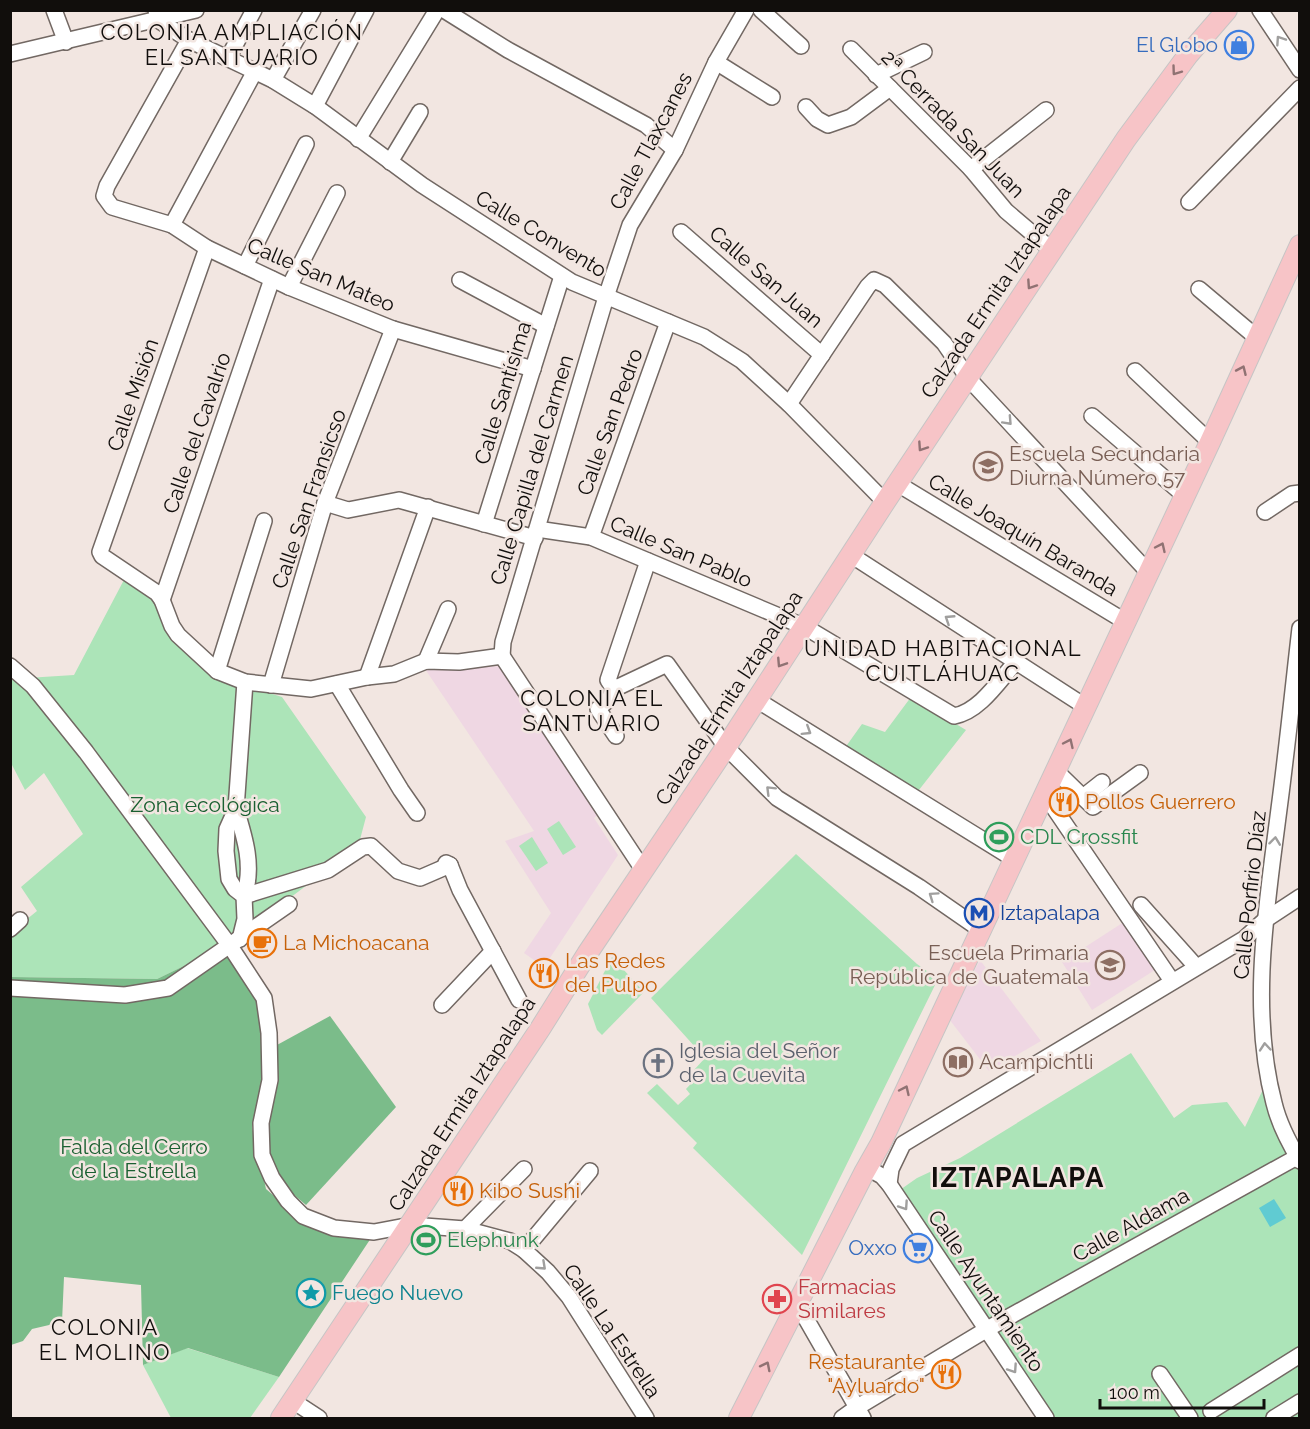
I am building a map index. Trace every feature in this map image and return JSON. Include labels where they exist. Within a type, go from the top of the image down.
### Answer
[{"type":"main road","name":"Calzada Ermita Iztapalapa","points":[[281,1419],[1126,140],[1188,55],[1227,10]]},
{"type":"main road","points":[[739,1419],[881,1143],[1185,496],[1299,245]]},
{"type":"street","points":[[54,10],[66,42]]},
{"type":"street","points":[[10,54],[66,42],[157,15],[196,10]]},
{"type":"street","points":[[228,58],[254,10]]},
{"type":"street","points":[[273,80],[313,10]]},
{"type":"street","points":[[315,106],[366,10]]},
{"type":"street","points":[[358,139],[437,10]]},
{"type":"street","points":[[444,10],[508,50],[646,125],[675,150]]},
{"type":"street","name":"Calle Tlaxcanes","points":[[606,297],[630,225],[675,150],[716,62],[746,10]]},
{"type":"street","points":[[761,10],[801,46]]},
{"type":"street","points":[[1260,10],[1299,70]]},
{"type":"street","name":"Calle Convento","points":[[157,15],[189,40],[273,80],[315,106],[422,185],[562,276],[606,297],[704,337],[742,361],[789,404],[885,502]]},
{"type":"street","name":"Calle San Mateo","points":[[189,40],[107,186],[104,196],[112,207],[172,225],[207,248],[244,266],[393,329],[533,369]]},
{"type":"street","name":"2ª Cerrada San Juan","points":[[850,49],[971,169],[1006,212],[1053,251]]},
{"type":"street","points":[[876,75],[924,52]]},
{"type":"street","points":[[716,62],[772,97]]},
{"type":"street","points":[[172,225],[255,71]]},
{"type":"street","points":[[1189,202],[1299,87]]},
{"type":"street","points":[[807,107],[817,119],[828,125],[851,117],[890,88]]},
{"type":"street","points":[[971,169],[1046,110]]},
{"type":"street","points":[[390,162],[420,112]]},
{"type":"street","points":[[244,266],[306,144]]},
{"type":"street","points":[[290,287],[337,193]]},
{"type":"street","name":"Calle San Juan","points":[[681,232],[822,355]]},
{"type":"street","name":"Calle Misión","points":[[162,600],[157,593],[102,556],[100,552],[207,248]]},
{"type":"street","name":"Calle Santísima","points":[[484,524],[562,276]]},
{"type":"street","name":"Calle del Cavalrio","points":[[162,600],[272,279]]},
{"type":"street","points":[[460,280],[546,326]]},
{"type":"street","name":"Calle San Juan","points":[[789,404],[874,280],[885,285],[944,342],[968,378]]},
{"type":"street","points":[[1199,289],[1257,337]]},
{"type":"street","name":"Calle Capilla del Carmen","points":[[502,656],[503,642],[606,297]]},
{"type":"street","name":"Calle San Pedro","points":[[591,537],[668,322]]},
{"type":"street","name":"Calle San Fransicso","points":[[271,685],[325,503],[393,329]]},
{"type":"street","points":[[1135,371],[1210,442]]},
{"type":"street","points":[[968,378],[1149,573]]},
{"type":"street","points":[[1092,416],[1185,496]]},
{"type":"street","name":"Calle Joaquín Baranda","points":[[898,484],[1126,622]]},
{"type":"street","points":[[1265,513],[1292,494],[1299,494]]},
{"type":"street","name":"Calle San Pablo","points":[[325,503],[348,510],[399,500],[484,524],[536,534],[591,537],[805,627],[954,716],[962,715],[981,700],[1015,663]]},
{"type":"street","points":[[367,677],[428,507]]},
{"type":"street","points":[[217,671],[264,521]]},
{"type":"street","points":[[851,555],[1086,707]]},
{"type":"street","points":[[614,689],[608,680],[648,561]]},
{"type":"street","points":[[162,600],[178,635],[206,663],[217,671],[245,682],[311,689],[367,677],[394,674],[426,661],[459,662],[502,656],[644,871]]},
{"type":"street","points":[[426,661],[448,609]]},
{"type":"street","name":"Calle Porfirio Díaz","points":[[1298,1159],[1284,1132],[1274,1105],[1268,1077],[1262,999],[1264,920],[1297,669],[1299,628]]},
{"type":"street","points":[[616,736],[598,709],[609,699],[614,689],[667,664],[726,747],[777,798],[919,887],[981,930]]},
{"type":"street","name":"Calle La Estrella","points":[[10,666],[33,686],[235,942],[264,998],[269,1033],[270,1080],[261,1123],[262,1155],[272,1178],[288,1201],[303,1216],[334,1228],[374,1232],[411,1225],[465,1229],[510,1240],[548,1272],[569,1297],[646,1419]]},
{"type":"street","points":[[235,942],[246,919],[244,896],[249,881],[248,858],[236,809],[245,682]]},
{"type":"street","points":[[337,684],[400,790],[417,813]]},
{"type":"street","points":[[757,700],[1014,859]]},
{"type":"street","points":[[1287,749],[1299,759]]},
{"type":"street","points":[[1056,771],[1093,807],[1140,773]]},
{"type":"street","points":[[1083,797],[1102,782]]},
{"type":"street","points":[[1052,806],[1170,978]]},
{"type":"street","points":[[236,809],[227,829],[226,851],[229,879],[235,889],[244,896]]},
{"type":"street","points":[[244,896],[328,870],[363,847],[371,846],[398,871],[420,879],[448,864],[519,1000]]},
{"type":"street","points":[[881,1143],[898,1137],[1084,1027],[1244,939],[1264,920],[1299,897]]},
{"type":"street","points":[[10,988],[125,995],[168,988],[289,903]]},
{"type":"street","points":[[1140,905],[1192,962]]},
{"type":"street","points":[[889,1184],[891,1169],[903,1144],[1170,978],[1192,962],[1245,930],[1252,930]]},
{"type":"street","points":[[442,1005],[493,951]]},
{"type":"street","name":"Calle Aldama","points":[[842,1419],[859,1413],[986,1330],[1298,1159]]},
{"type":"street","points":[[465,1229],[524,1169]]},
{"type":"street","points":[[864,1173],[871,1170],[877,1172],[889,1184]]},
{"type":"street","points":[[524,1250],[590,1171]]},
{"type":"street","name":"Calle Ayuntamiento","points":[[889,1184],[1046,1419]]},
{"type":"street","points":[[798,1303],[859,1413]]},
{"type":"street","points":[[1212,1413],[1299,1355]]},
{"type":"street","points":[[1160,1374],[1190,1419]]},
{"type":"street","points":[[293,1401],[319,1419]]},
{"type":"street","points":[[1274,1419],[1299,1402]]},
{"type":"shaded area","points":[[504,666],[600,813],[594,818],[618,855],[544,967],[524,953],[551,913],[505,841],[534,831],[425,669]]},
{"type":"shaded area","name":"Escuela Primaria República de Guatemala","points":[[1127,920],[1158,968],[1092,1010],[1062,962]]},
{"type":"shaded area","points":[[980,960],[1041,1041],[989,1071],[949,1019]]},
{"type":"green space","name":"Zona ecológica","points":[[126,576],[153,595],[212,675],[282,697],[366,817],[358,847],[227,945],[157,979],[11,977],[11,932],[37,911],[21,887],[83,834],[44,773],[25,790],[11,763],[11,679],[74,675]]},
{"type":"green space","points":[[911,697],[966,730],[915,795],[842,752],[862,724],[885,732]]},
{"type":"green space","points":[[559,821],[576,847],[563,855],[547,829]]},
{"type":"green space","points":[[532,837],[548,863],[536,871],[519,846]]},
{"type":"green space","points":[[796,854],[917,964],[938,979],[802,1255],[693,1148],[697,1143],[647,1093],[657,1084],[678,1105],[690,1094],[686,1089],[699,1075],[694,1070],[705,1058],[651,998]]},
{"type":"green space","name":"Falda del Cerro de la Estrella","points":[[227,945],[260,992],[267,1076],[252,1127],[266,1189],[302,1220],[375,1232],[279,1377],[188,1348],[143,1365],[141,1285],[64,1277],[62,1322],[32,1329],[23,1341],[11,1345],[11,977],[157,979]]},
{"type":"green space","points":[[612,957],[644,992],[602,1035],[597,1030],[588,1004]]},
{"type":"green space","points":[[330,1016],[396,1107],[306,1205],[287,1189],[274,1168],[266,1133],[277,1045]]},
{"type":"green space","points":[[1131,1053],[1174,1118],[1192,1105],[1227,1102],[1245,1127],[1267,1081],[1299,1166],[1299,1418],[1050,1418],[897,1192],[917,1178],[960,1158]]},
{"type":"green space","points":[[187,1348],[279,1377],[250,1418],[171,1418],[143,1365]]},
{"type":"water","points":[[1274,1199],[1286,1218],[1270,1227],[1259,1208]]},
{"type":"place","name":"El Globo","points":[[1239,45]]},
{"type":"place","name":"Escuela Secundaria Diurna Número 57","points":[[988,466]]},
{"type":"place","name":"Pollos Guerrero","points":[[1064,802]]},
{"type":"place","name":"CDL Crossfit","points":[[999,837]]},
{"type":"place","name":"Iztapalapa","points":[[979,913]]},
{"type":"place","name":"La Michoacana","points":[[262,943]]},
{"type":"place","name":"Escuela Primaria República de Guatemala","points":[[1110,965]]},
{"type":"place","name":"Las Redes del Pulpo","points":[[544,973]]},
{"type":"place","name":"Acampichtli","points":[[958,1062]]},
{"type":"place","name":"Iglesia del Señor de la Cuevita","points":[[658,1063]]},
{"type":"place","name":"Kibo Sushi","points":[[458,1191]]},
{"type":"place","name":"Elephunk","points":[[426,1240]]},
{"type":"place","name":"Oxxo","points":[[918,1248]]},
{"type":"place","name":"Fuego Nuevo","points":[[311,1293]]},
{"type":"place","name":"Farmacias Similares","points":[[777,1299]]},
{"type":"place","name":"Restaurante \"Ayluardo\"","points":[[946,1374]]},
{"type":"district","name":"COLONIA AMPLIACIÓN EL SANTUARIO","points":[[232,44]]},
{"type":"district","name":"UNIDAD HABITACIONAL CUITLÁHUAC","points":[[943,660]]},
{"type":"district","name":"COLONIA EL SANTUARIO","points":[[592,710]]},
{"type":"district","name":"IZTAPALAPA","points":[[1018,1178]]},
{"type":"district","name":"COLONIA EL MOLINO","points":[[105,1340]]}]
